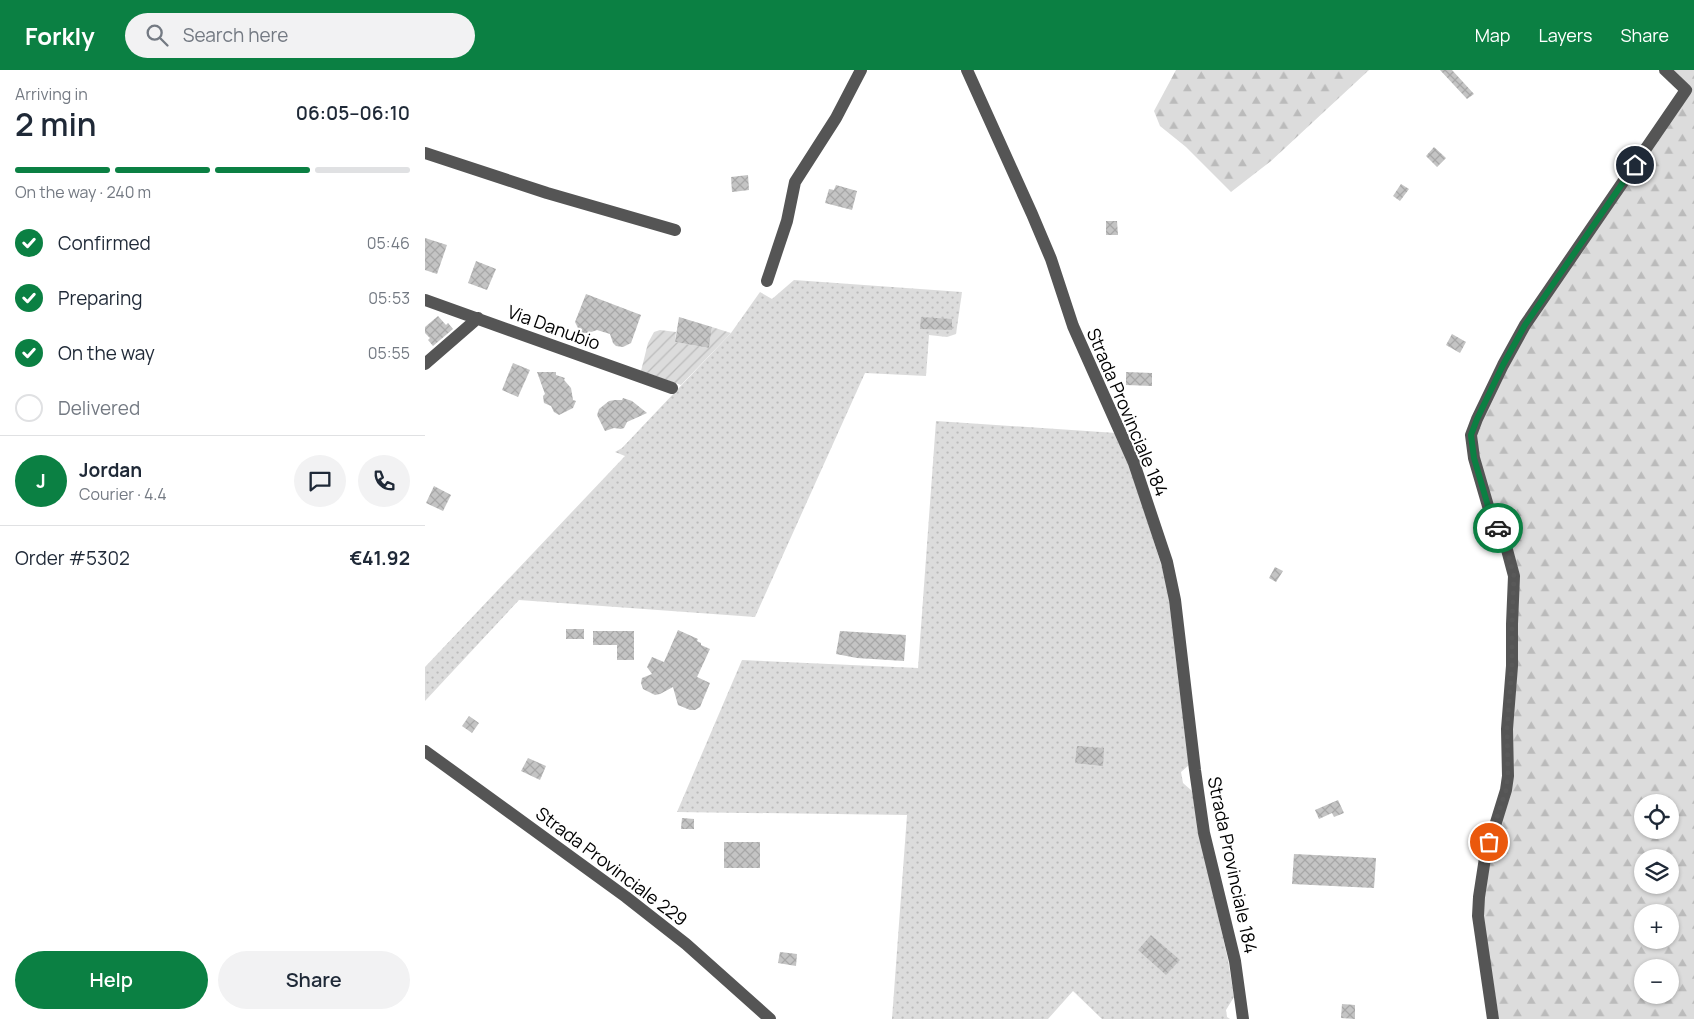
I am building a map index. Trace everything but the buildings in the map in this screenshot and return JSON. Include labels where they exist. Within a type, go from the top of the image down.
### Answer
[{"type":"street","points":[[767,281],[787,221],[795,182],[836,118],[861,70]]},
{"type":"street","name":"Strada Provinciale 184","points":[[967,70],[1032,214],[1051,259],[1073,326],[1134,463],[1167,562],[1175,600],[1204,833],[1235,961],[1243,1019]]},
{"type":"street","points":[[1493,1019],[1478,916],[1485,858],[1506,790],[1508,776],[1507,729],[1512,666],[1514,576],[1506,546],[1486,498],[1474,458],[1471,435],[1503,365],[1525,325],[1686,90],[1665,70]]},
{"type":"street","points":[[425,153],[547,193],[675,230]]},
{"type":"street","name":"Via Danubio","points":[[425,300],[672,388]]},
{"type":"street","points":[[425,364],[478,318]]},
{"type":"street","name":"Strada Provinciale 229","points":[[425,751],[626,897],[686,944],[769,1019]]},
{"type":"green space","points":[[1176,70],[1369,70],[1271,161],[1231,192],[1186,147],[1160,126],[1154,111]]},
{"type":"green space","points":[[1671,70],[1694,70],[1694,1019],[1499,1019],[1482,913],[1511,718],[1517,569],[1492,507],[1478,460],[1477,429],[1527,329],[1692,88]]},
{"type":"green space","points":[[794,280],[962,292],[956,334],[947,337],[929,335],[926,376],[865,373],[755,617],[519,600],[425,701],[425,667],[625,456],[615,452],[622,448],[731,333],[760,292],[772,299]]},
{"type":"green space","points":[[712,327],[731,333],[681,385],[641,371],[648,343],[654,332],[660,330],[676,332],[675,342],[709,348]]},
{"type":"green space","points":[[936,421],[1116,433],[1127,457],[1167,583],[1189,765],[1181,772],[1183,783],[1192,791],[1199,832],[1228,960],[1234,997],[1226,1010],[1227,1017],[1230,1019],[1102,1019],[1073,991],[1048,1019],[892,1019],[907,815],[677,812],[742,660],[918,668]]},
{"type":"way so far","points":[[1489,842],[1506,790],[1508,776],[1507,729],[1512,666],[1514,576],[1512,563],[1498,528]]},
{"type":"route","points":[[1498,528],[1488,506],[1471,446],[1471,435],[1477,419],[1525,325],[1635,165]]}]
